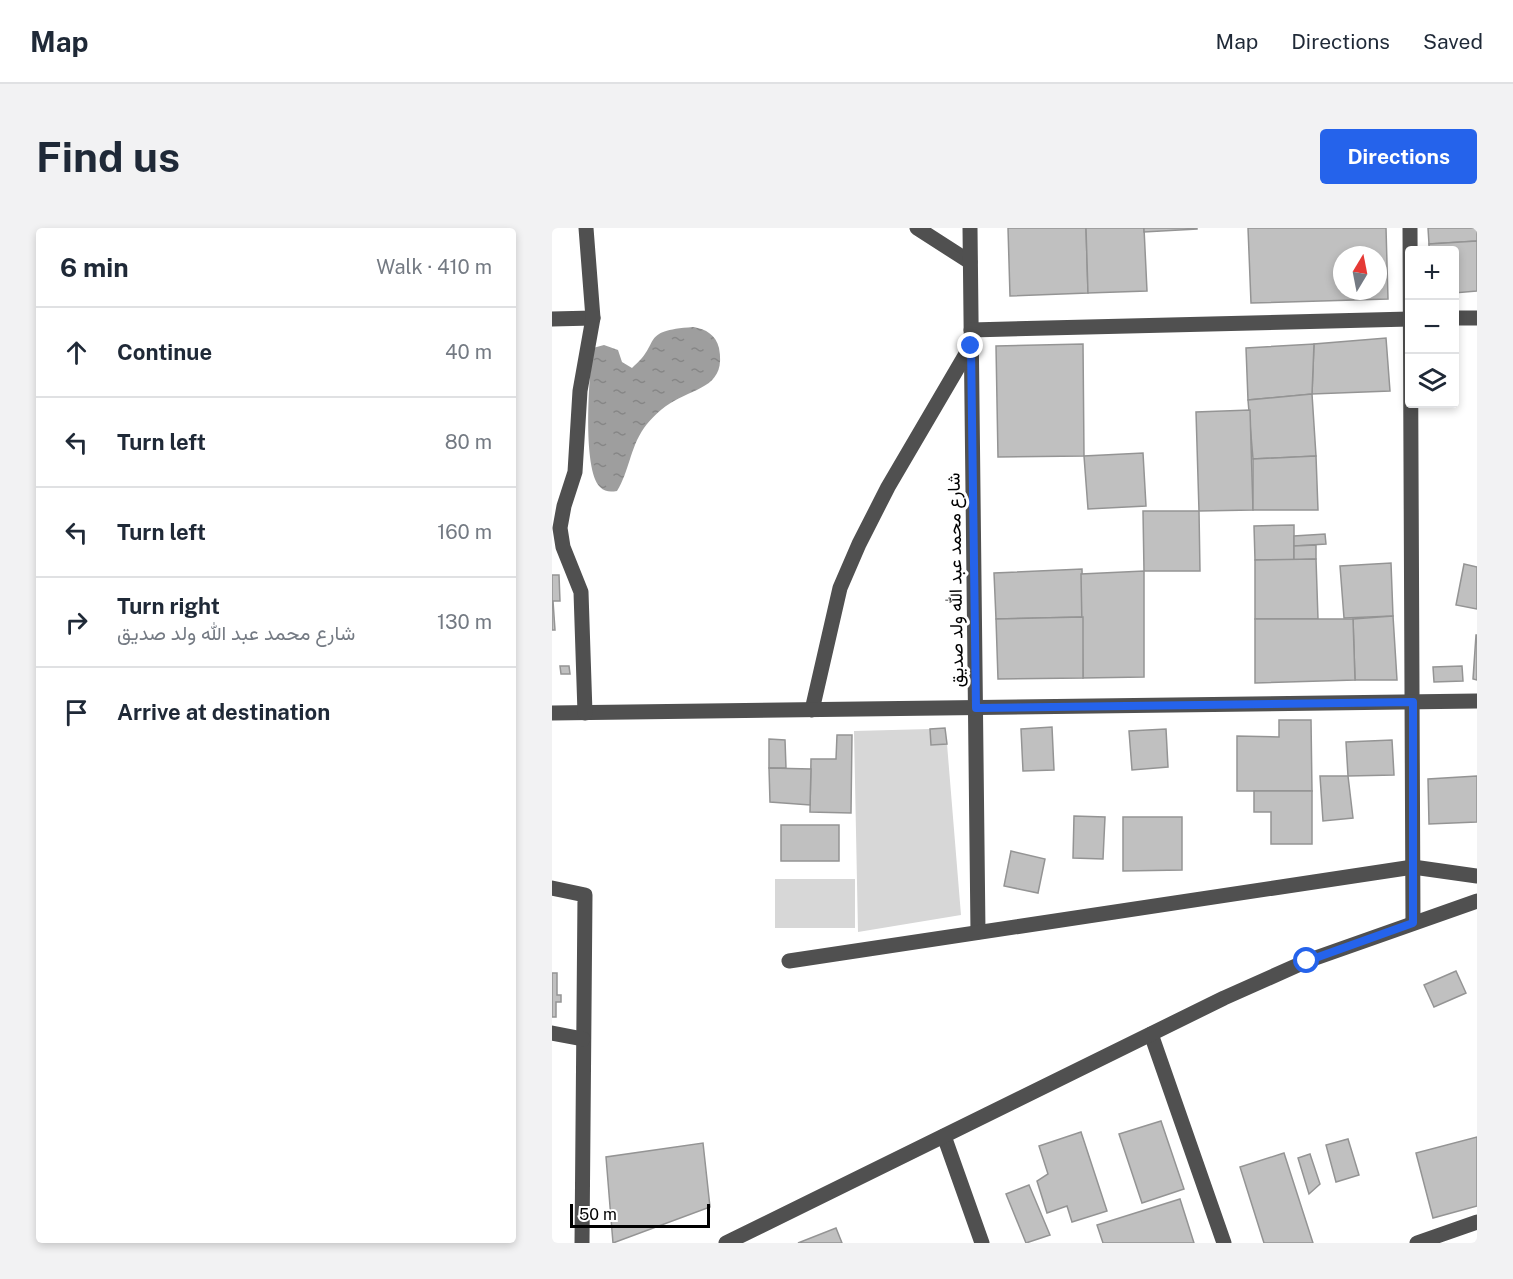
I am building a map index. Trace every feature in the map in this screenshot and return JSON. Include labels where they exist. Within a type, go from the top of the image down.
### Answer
[{"type":"street","points":[[585,713],[581,592],[563,547],[560,528],[564,506],[575,472],[580,391],[593,318],[586,228]]},
{"type":"street","points":[[917,228],[970,262]]},
{"type":"street","name":"شارع محمد عبد الله ولد صديق","points":[[970,228],[978,932]]},
{"type":"street","points":[[1409,300],[1410,228]]},
{"type":"street","points":[[552,320],[593,318]]},
{"type":"street","points":[[1459,318],[1477,318]]},
{"type":"street","points":[[971,330],[1405,319]]},
{"type":"street","points":[[812,710],[840,588],[859,544],[888,486],[971,346]]},
{"type":"street","points":[[1409,354],[1413,923]]},
{"type":"street","points":[[552,713],[1477,701]]},
{"type":"street","points":[[789,961],[1413,867],[1477,876]]},
{"type":"street","points":[[552,888],[585,895],[582,1243]]},
{"type":"street","points":[[728,1242],[1151,1034],[1307,961],[1477,902]]},
{"type":"street","points":[[552,1033],[584,1039]]},
{"type":"street","points":[[1151,1034],[1224,1243]]},
{"type":"street","points":[[944,1136],[982,1243]]},
{"type":"street","points":[[1417,1243],[1477,1222]]},
{"type":"shaded area","points":[[930,729],[931,745],[947,744],[961,915],[858,932],[854,731]]},
{"type":"shaded area","points":[[775,879],[855,879],[855,928],[775,928]]},
{"type":"water","points":[[693,327],[710,333],[718,343],[720,360],[718,370],[708,383],[670,403],[647,424],[639,436],[617,491],[604,490],[594,477],[589,442],[588,420],[593,348],[604,345],[618,350],[622,362],[632,368],[658,335],[665,331]]},
{"type":"building","points":[[1008,228],[1086,228],[1088,293],[1010,296]]},
{"type":"building","points":[[1086,228],[1144,228],[1147,291],[1088,293]]},
{"type":"building","points":[[1144,228],[1197,228],[1197,229],[1144,232]]},
{"type":"building","points":[[1248,228],[1386,228],[1387,246],[1333,246],[1333,300],[1354,300],[1251,303]]},
{"type":"building","points":[[1428,228],[1477,228],[1477,241],[1429,244]]},
{"type":"building","points":[[1477,241],[1477,291],[1459,293],[1459,246],[1429,246],[1429,244]]},
{"type":"building","points":[[1386,338],[1390,391],[1312,394],[1314,344]]},
{"type":"building","points":[[1083,344],[1084,456],[998,457],[996,346]]},
{"type":"building","points":[[1314,344],[1312,394],[1248,400],[1246,348]]},
{"type":"building","points":[[1312,394],[1316,456],[1253,459],[1248,400]]},
{"type":"building","points":[[1250,410],[1253,510],[1199,511],[1196,412]]},
{"type":"building","points":[[1143,453],[1146,506],[1088,509],[1084,456]]},
{"type":"building","points":[[1316,456],[1318,510],[1253,510],[1253,459]]},
{"type":"building","points":[[1143,511],[1199,511],[1200,571],[1144,571]]},
{"type":"building","points":[[1294,525],[1294,560],[1255,560],[1254,526]]},
{"type":"building","points":[[1325,534],[1326,544],[1294,546],[1294,536]]},
{"type":"building","points":[[1316,545],[1316,559],[1294,560],[1294,546]]},
{"type":"building","points":[[1316,559],[1318,619],[1255,619],[1255,560]]},
{"type":"building","points":[[1391,563],[1393,616],[1344,618],[1340,566]]},
{"type":"building","points":[[1464,564],[1477,567],[1477,609],[1456,605]]},
{"type":"building","points":[[1082,569],[1083,617],[996,619],[994,573]]},
{"type":"building","points":[[1144,571],[1144,677],[1083,678],[1081,574]]},
{"type":"building","points":[[552,575],[559,575],[560,601],[553,601],[555,630],[552,630]]},
{"type":"building","points":[[1393,616],[1397,680],[1355,680],[1353,619]]},
{"type":"building","points":[[1083,617],[1083,678],[998,679],[996,619]]},
{"type":"building","points":[[1255,619],[1353,619],[1355,680],[1255,683]]},
{"type":"building","points":[[1477,635],[1477,680],[1473,679]]},
{"type":"building","points":[[560,666],[569,666],[570,674],[561,674]]},
{"type":"building","points":[[1462,666],[1463,681],[1434,682],[1433,667]]},
{"type":"building","points":[[1279,720],[1311,720],[1312,791],[1237,791],[1237,736],[1279,737]]},
{"type":"building","points":[[1052,727],[1054,770],[1023,771],[1021,729]]},
{"type":"building","points":[[945,728],[947,744],[931,745],[930,729]]},
{"type":"building","points":[[1166,729],[1168,767],[1132,770],[1129,731]]},
{"type":"building","points":[[837,735],[852,735],[851,813],[810,812],[811,759],[836,759]]},
{"type":"building","points":[[769,739],[785,740],[786,768],[769,768]]},
{"type":"building","points":[[1392,740],[1394,775],[1348,776],[1346,742]]},
{"type":"building","points":[[769,768],[811,769],[810,805],[770,802]]},
{"type":"building","points":[[1320,776],[1348,776],[1353,818],[1323,821]]},
{"type":"building","points":[[1477,776],[1477,822],[1429,824],[1428,779]]},
{"type":"building","points":[[1254,791],[1312,791],[1312,844],[1271,844],[1271,812],[1254,812]]},
{"type":"building","points":[[1074,816],[1105,817],[1103,859],[1073,858]]},
{"type":"building","points":[[1123,817],[1182,817],[1182,870],[1123,871]]},
{"type":"building","points":[[781,825],[839,825],[839,861],[781,861]]},
{"type":"building","points":[[1011,851],[1045,859],[1038,893],[1004,886]]},
{"type":"building","points":[[1456,971],[1466,993],[1434,1007],[1424,985]]},
{"type":"building","points":[[552,973],[557,973],[557,995],[561,995],[561,1002],[556,1002],[556,1017],[552,1017]]},
{"type":"building","points":[[1161,1121],[1184,1189],[1142,1203],[1119,1134]]},
{"type":"building","points":[[1081,1132],[1107,1211],[1072,1222],[1067,1206],[1047,1213],[1037,1181],[1048,1174],[1039,1146]]},
{"type":"building","points":[[1477,1137],[1477,1206],[1433,1218],[1416,1153]]},
{"type":"building","points":[[1348,1139],[1359,1175],[1336,1182],[1326,1145]]},
{"type":"building","points":[[703,1143],[710,1207],[613,1243],[606,1157]]},
{"type":"building","points":[[1284,1153],[1313,1243],[1264,1243],[1240,1167]]},
{"type":"building","points":[[1310,1154],[1320,1184],[1309,1194],[1298,1158]]},
{"type":"building","points":[[1029,1185],[1050,1235],[1026,1243],[1006,1194]]},
{"type":"building","points":[[1180,1199],[1194,1243],[1103,1243],[1097,1225]]},
{"type":"building","points":[[836,1228],[842,1243],[798,1243]]},
{"type":"route","points":[[971,346],[976,708],[1413,702],[1413,923],[1307,961]]}]
